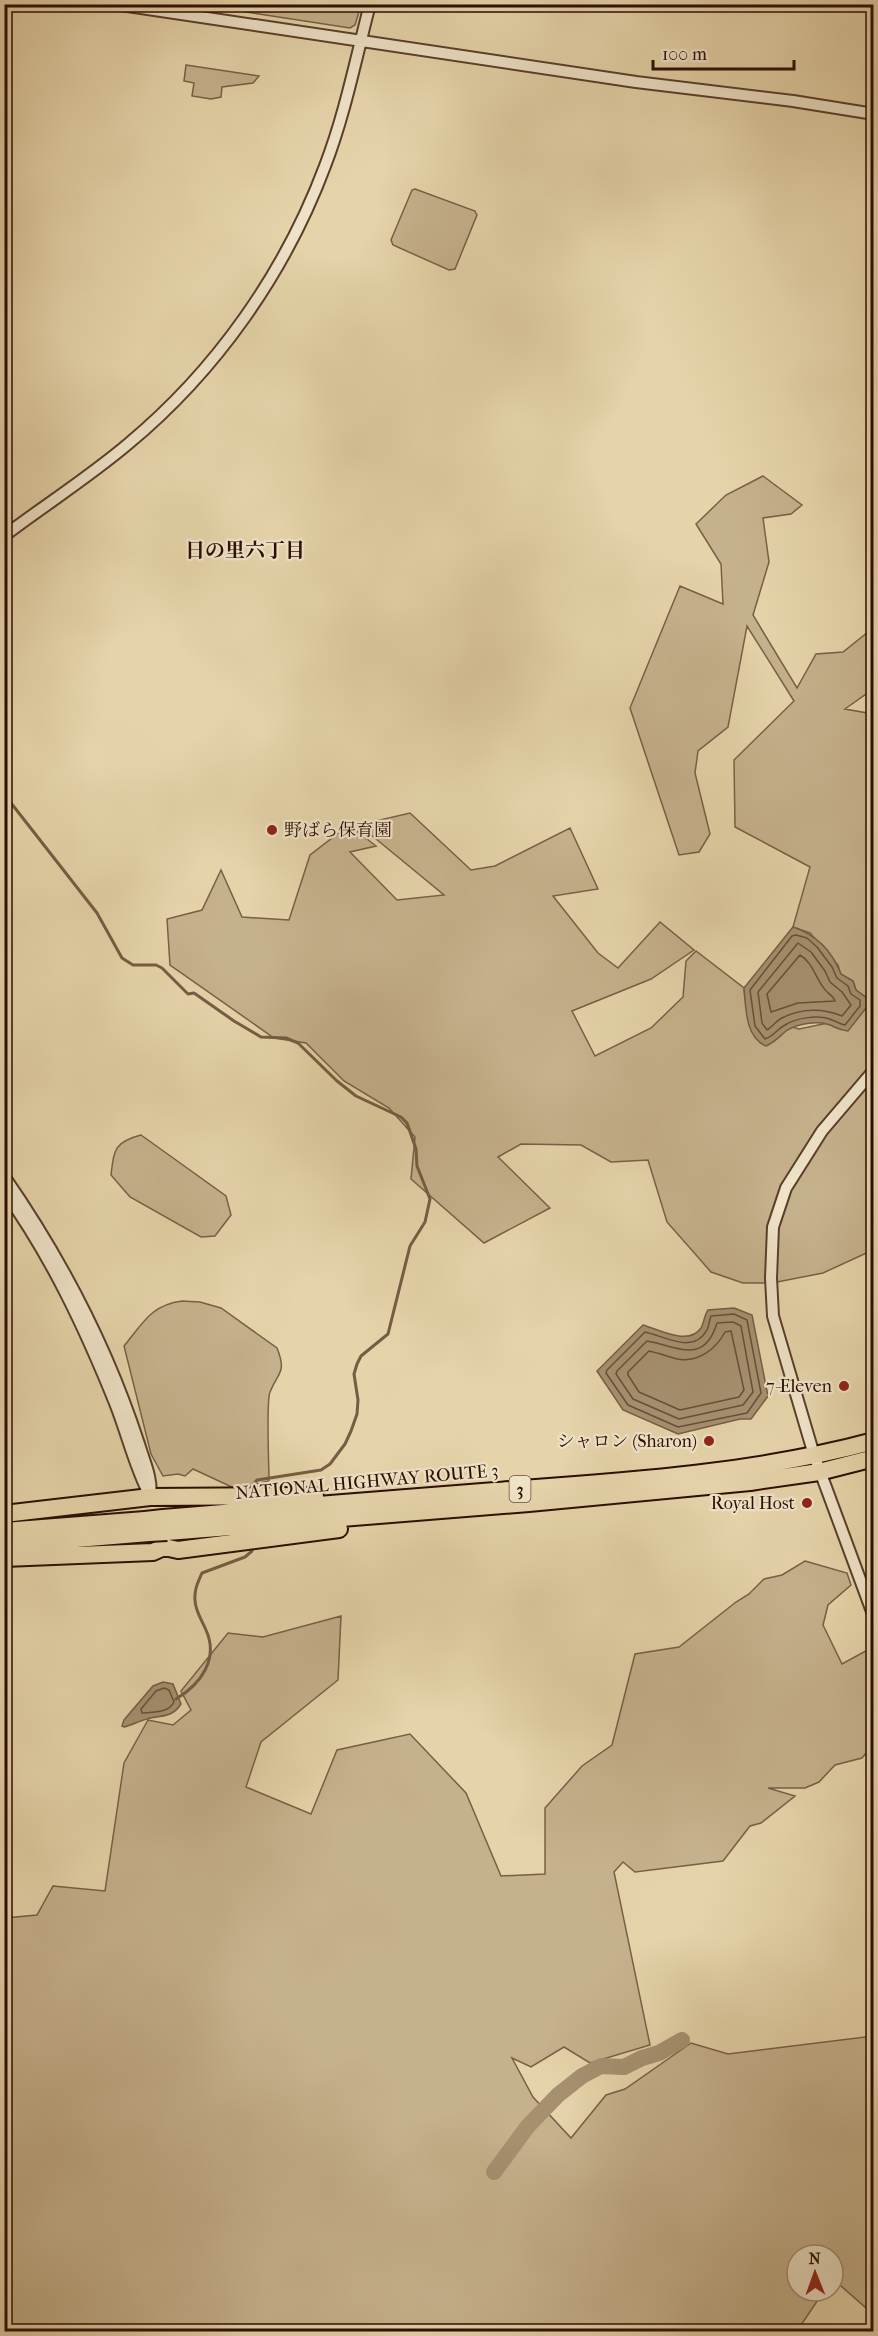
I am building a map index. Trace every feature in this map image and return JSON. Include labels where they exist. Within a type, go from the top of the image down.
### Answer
[{"type":"highway","name":"NATIONAL HIGHWAY ROUTE 3","points":[[165,1532],[457,1494],[609,1482],[751,1466],[814,1455],[873,1441]]},
{"type":"highway","name":"NATIONAL HIGHWAY ROUTE 3","points":[[4,1531],[147,1527],[165,1532],[443,1509],[750,1482],[819,1472],[873,1458]]},
{"type":"highway","points":[[4,1514],[150,1497],[326,1495],[426,1490],[457,1494]]},
{"type":"highway","points":[[4,1558],[153,1552],[165,1532],[150,1497]]},
{"type":"highway","name":"NATIONAL HIGHWAY ROUTE 3","points":[[4,1545],[147,1527]]},
{"type":"street","points":[[114,4],[360,42],[636,82],[794,101],[873,114]]},
{"type":"street","points":[[4,536],[128,444],[178,397],[231,337],[276,271],[326,165],[341,117],[370,4]]},
{"type":"street","points":[[873,1070],[822,1131],[786,1188],[773,1227],[771,1278],[773,1316],[819,1472],[873,1617]]},
{"type":"street","points":[[4,1176],[32,1216],[56,1257],[96,1336],[135,1434],[152,1486],[150,1497]]},
{"type":"street","points":[[4,1191],[50,1264],[90,1342],[116,1405],[140,1477],[150,1497]]},
{"type":"shaded area","points":[[214,4],[361,5],[355,25],[350,28],[214,7]]},
{"type":"shaded area","points":[[186,65],[259,76],[253,83],[222,87],[221,97],[211,99],[192,96],[194,83],[184,81]]},
{"type":"shaded area","points":[[415,189],[475,211],[477,215],[455,269],[449,270],[393,245],[391,240],[412,190]]},
{"type":"shaded area","points":[[763,476],[802,505],[791,514],[763,518],[769,562],[753,615],[797,688],[816,654],[843,652],[873,628],[873,689],[845,709],[873,714],[873,1250],[823,1273],[772,1283],[743,1283],[711,1272],[667,1222],[648,1160],[611,1162],[581,1145],[521,1144],[498,1157],[550,1208],[484,1243],[411,1179],[415,1137],[389,1108],[344,1081],[306,1043],[274,1038],[170,965],[167,919],[202,910],[221,870],[242,917],[289,920],[310,855],[349,825],[376,846],[350,852],[397,900],[444,895],[359,825],[410,813],[471,870],[495,866],[570,828],[598,889],[553,896],[598,953],[618,968],[660,922],[694,950],[651,979],[572,1011],[595,1056],[651,1028],[683,997],[686,961],[696,951],[744,988],[745,1000],[772,1021],[799,1029],[857,1017],[867,998],[856,990],[853,981],[841,975],[838,965],[810,933],[793,927],[810,867],[735,827],[734,760],[794,701],[747,626],[728,727],[698,751],[695,773],[710,834],[699,852],[679,855],[630,708],[680,586],[723,604],[721,564],[696,524],[726,495]]},
{"type":"shaded area","points":[[141,1135],[226,1196],[231,1215],[215,1236],[201,1237],[130,1197],[111,1175],[113,1159],[120,1144]]},
{"type":"shaded area","points":[[200,1302],[221,1308],[277,1348],[281,1368],[269,1398],[269,1481],[236,1489],[193,1469],[185,1476],[178,1474],[163,1476],[151,1454],[124,1346],[155,1311],[171,1303]]},
{"type":"shaded area","points":[[805,1561],[847,1573],[851,1585],[828,1605],[823,1625],[842,1664],[873,1647],[873,1745],[862,1758],[835,1765],[819,1782],[805,1788],[768,1788],[795,1796],[761,1823],[750,1826],[723,1861],[635,1872],[623,1862],[614,1872],[650,2045],[590,2063],[564,2047],[531,2067],[512,2058],[533,2097],[571,2138],[606,2095],[625,2089],[691,2043],[728,2054],[873,2036],[873,2314],[845,2290],[845,2243],[785,2243],[785,2303],[816,2303],[797,2331],[5,2331],[5,1918],[37,1915],[53,1886],[105,1891],[124,1763],[148,1720],[173,1725],[191,1710],[181,1691],[228,1633],[263,1637],[341,1616],[338,1680],[261,1742],[246,1787],[311,1814],[337,1750],[410,1734],[466,1793],[501,1876],[545,1874],[545,1808],[582,1766],[612,1745],[635,1654],[679,1647],[749,1594],[764,1579],[782,1575]]},
{"type":"water","points":[[793,927],[809,934],[823,945],[841,974],[853,981],[856,990],[867,998],[866,1008],[848,1031],[819,1023],[795,1026],[766,1046],[759,1042],[750,1029],[744,988]]},
{"type":"water","points":[[734,1308],[752,1315],[768,1396],[751,1419],[740,1419],[678,1434],[623,1410],[597,1371],[643,1325],[674,1335],[689,1336],[701,1328],[708,1310]]},
{"type":"water","points":[[163,1682],[173,1684],[181,1704],[178,1708],[166,1715],[122,1726],[124,1720],[153,1686]]},
{"type":"waterway","points":[[4,794],[97,913],[122,958],[133,965],[156,965],[162,968],[188,994],[194,993],[261,1037],[286,1038],[298,1043],[356,1096],[401,1117],[407,1123],[416,1149],[417,1166],[430,1199],[425,1222],[410,1246],[388,1334],[361,1356],[357,1364],[354,1374],[358,1400],[357,1414],[351,1431],[345,1444],[330,1464],[321,1470],[257,1480],[250,1488]]},
{"type":"waterway","points":[[176,1699],[200,1678],[209,1661],[209,1641],[195,1604],[196,1589],[202,1573],[245,1557],[252,1551],[251,1548]]},
{"type":"waterway","points":[[494,2172],[528,2126],[558,2095],[582,2076],[601,2066],[624,2067],[659,2053],[682,2040]]},
{"type":"place","name":"野ばら保育園","points":[[272,830]]},
{"type":"place","name":"7-Eleven","points":[[844,1386]]},
{"type":"place","name":"シャロン (Sharon)","points":[[709,1441]]},
{"type":"place","name":"Royal Host","points":[[807,1503]]},
{"type":"district","name":"日の里六丁目","points":[[245,550]]}]
